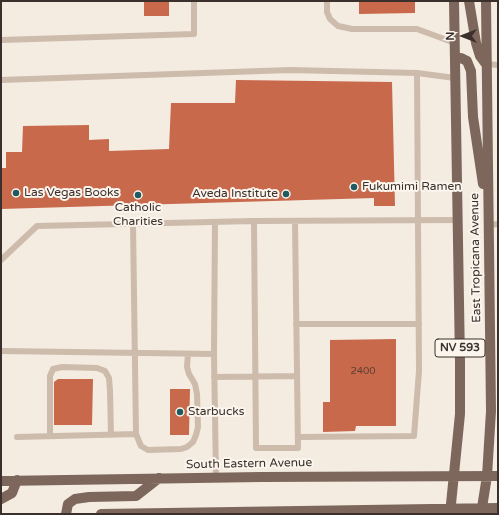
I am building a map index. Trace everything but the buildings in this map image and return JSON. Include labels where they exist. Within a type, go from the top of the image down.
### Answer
[{"type":"main road","name":"East Tropicana Avenue","points":[[450,511],[460,414],[454,1]]},
{"type":"main road","points":[[469,1],[476,44],[480,56],[486,64]]},
{"type":"main road","name":"East Tropicana Avenue","points":[[482,511],[494,411],[494,224],[488,203],[486,1]]},
{"type":"main road","points":[[455,59],[461,58],[467,61],[470,71],[481,178],[488,203]]},
{"type":"main road","name":"South Eastern Avenue","points":[[1,481],[159,478],[498,476]]},
{"type":"main road","points":[[66,514],[68,504],[75,499],[89,497],[136,496],[159,478]]},
{"type":"main road","points":[[1,499],[12,493],[17,480]]},
{"type":"main road","points":[[101,514],[482,511],[498,508]]},
{"type":"lane","points":[[1,40],[194,34],[194,1]]},
{"type":"lane","points":[[327,1],[327,12],[330,19],[338,26],[352,29],[417,29],[455,44]]},
{"type":"lane","points":[[486,64],[498,65]]},
{"type":"lane","points":[[1,80],[290,70],[417,73],[455,78]]},
{"type":"lane","points":[[298,436],[414,436],[419,371],[417,73]]},
{"type":"lane","points":[[1,260],[38,226],[254,221],[458,220]]},
{"type":"lane","points":[[254,221],[256,448],[298,448],[295,221]]},
{"type":"lane","points":[[215,222],[214,377],[216,478]]},
{"type":"lane","points":[[133,224],[136,434],[141,446],[148,450],[181,449],[187,447],[193,442],[196,435],[198,427],[197,394],[195,384],[189,374],[188,354]]},
{"type":"lane","points":[[296,324],[419,324]]},
{"type":"lane","points":[[1,351],[214,354]]},
{"type":"lane","points":[[50,436],[50,376],[54,369],[62,367],[97,368],[105,371],[109,378],[111,435]]},
{"type":"lane","points":[[214,377],[297,376]]},
{"type":"lane","points":[[17,436],[136,434]]},
{"type":"place","name":"Fukumimi Ramen","points":[[354,187]]},
{"type":"place","name":"Las Vegas Books","points":[[16,193]]},
{"type":"place","name":"Aveda Institute","points":[[286,194]]},
{"type":"place","name":"Catholic Charities","points":[[138,195]]},
{"type":"place","name":"Starbucks","points":[[180,412]]}]
